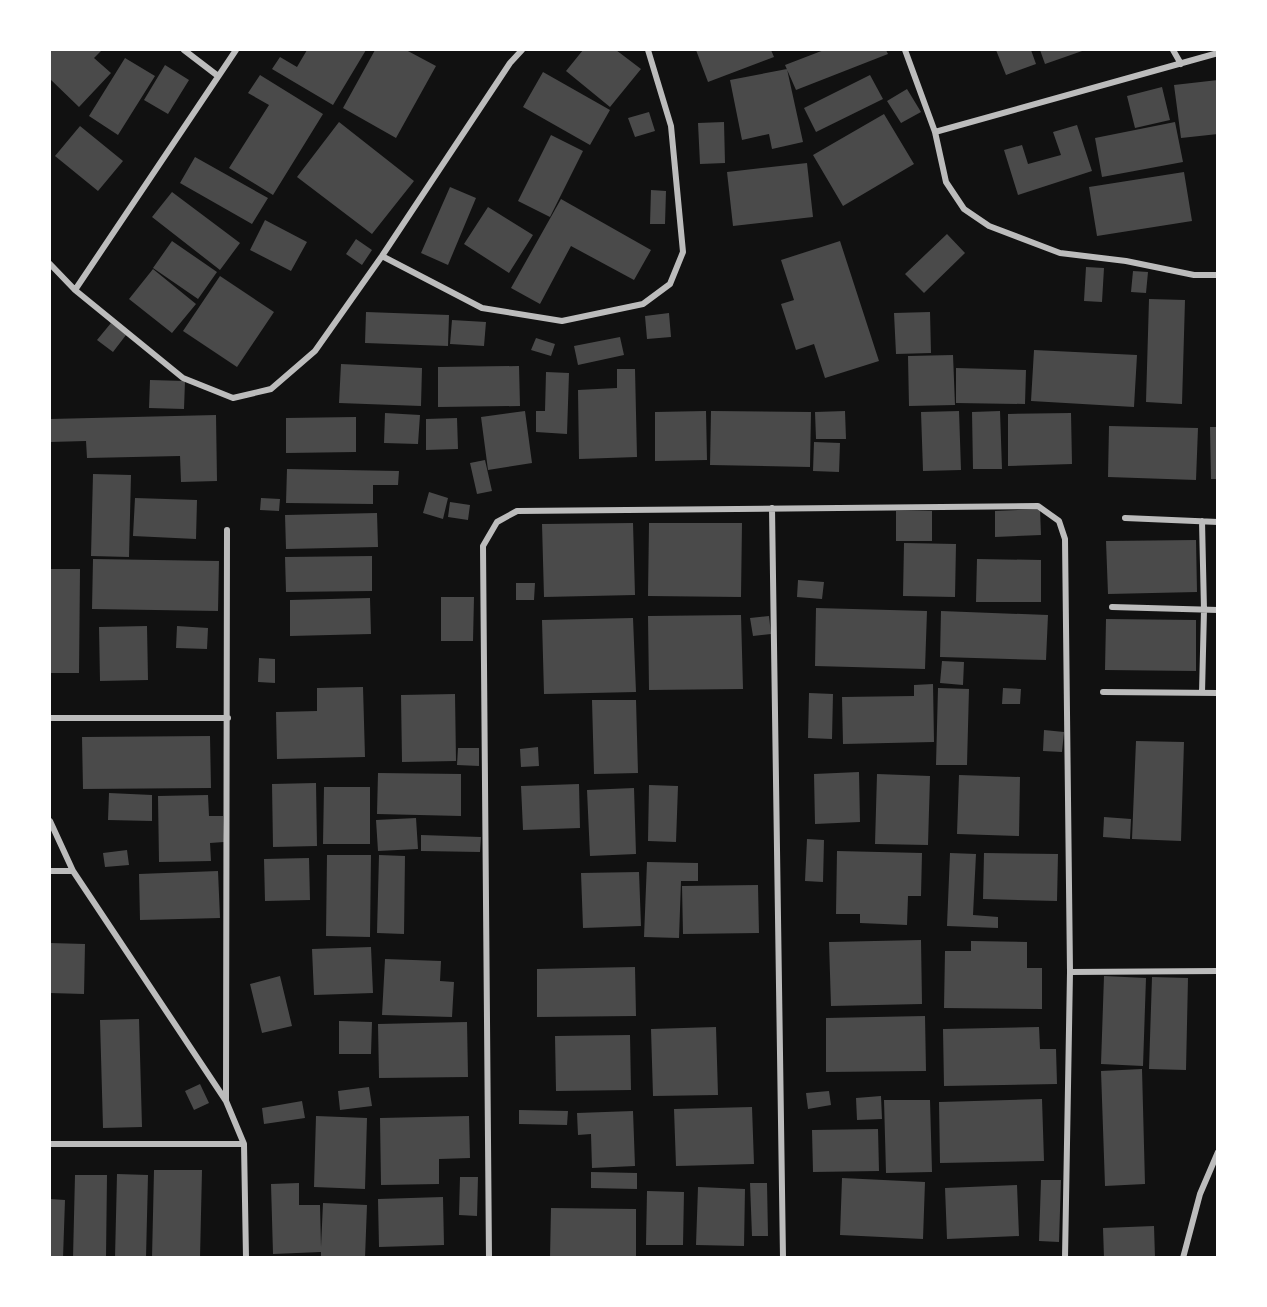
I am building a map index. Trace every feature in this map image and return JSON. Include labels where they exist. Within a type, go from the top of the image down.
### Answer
[{"type":"street","points":[[184,50],[218,76]]},
{"type":"street","points":[[75,290],[236,50]]},
{"type":"street","points":[[50,264],[75,290],[183,378],[233,398],[271,389],[315,351],[382,256],[510,63],[522,50]]},
{"type":"street","points":[[382,256],[482,308],[562,321],[643,303],[670,284],[683,252],[682,241],[671,126],[648,50]]},
{"type":"street","points":[[905,50],[935,132],[946,182],[964,209],[989,226],[1060,253],[1126,261],[1194,275],[1218,275]]},
{"type":"street","points":[[1173,50],[1181,64]]},
{"type":"street","points":[[935,132],[1218,53]]},
{"type":"street","points":[[489,1257],[483,546],[497,522],[517,511],[1038,506],[1059,521],[1065,539],[1070,972],[1065,1257]]},
{"type":"street","points":[[772,508],[783,1257]]},
{"type":"street","points":[[1125,518],[1218,522]]},
{"type":"street","points":[[1202,521],[1204,610],[1202,693]]},
{"type":"street","points":[[226,1101],[227,530]]},
{"type":"street","points":[[1112,607],[1218,610]]},
{"type":"street","points":[[1103,692],[1218,693]]},
{"type":"street","points":[[50,718],[228,718]]},
{"type":"street","points":[[50,821],[73,871],[226,1101],[244,1144],[246,1257]]},
{"type":"street","points":[[50,871],[73,871]]},
{"type":"street","points":[[1070,972],[1218,971]]},
{"type":"street","points":[[50,1144],[244,1144]]},
{"type":"street","points":[[1183,1257],[1200,1194],[1218,1152]]},
{"type":"building","points":[[50,50],[102,50],[94,58],[111,73],[79,107],[50,79]]},
{"type":"building","points":[[307,50],[366,50],[333,105],[272,69],[280,57],[297,67]]},
{"type":"building","points":[[375,50],[406,50],[436,66],[396,138],[343,108]]},
{"type":"building","points":[[583,50],[616,50],[641,69],[610,107],[566,71]]},
{"type":"building","points":[[696,50],[771,50],[774,57],[708,82]]},
{"type":"building","points":[[824,50],[886,50],[888,54],[796,90],[785,65]]},
{"type":"building","points":[[996,50],[1031,50],[1036,64],[1006,75]]},
{"type":"building","points":[[1040,50],[1085,50],[1045,64]]},
{"type":"building","points":[[125,58],[155,76],[118,135],[89,116]]},
{"type":"building","points":[[165,65],[189,80],[168,114],[144,100]]},
{"type":"building","points":[[787,69],[803,142],[772,149],[769,134],[742,140],[730,80]]},
{"type":"building","points":[[543,72],[610,110],[590,145],[523,107]]},
{"type":"building","points":[[260,75],[323,114],[273,195],[229,168],[269,105],[248,93]]},
{"type":"building","points":[[870,75],[883,99],[816,132],[804,108]]},
{"type":"building","points":[[1218,80],[1218,134],[1181,138],[1174,85]]},
{"type":"building","points":[[1162,87],[1170,120],[1135,128],[1127,96]]},
{"type":"building","points":[[907,89],[921,112],[901,123],[887,101]]},
{"type":"building","points":[[649,112],[655,131],[635,137],[628,118]]},
{"type":"building","points":[[884,114],[914,164],[843,206],[813,155]]},
{"type":"building","points":[[339,122],[414,181],[372,234],[297,177]]},
{"type":"building","points":[[724,122],[725,163],[700,164],[698,123]]},
{"type":"building","points":[[1175,122],[1183,162],[1102,177],[1095,138]]},
{"type":"building","points":[[1077,125],[1092,171],[1018,195],[1004,150],[1022,145],[1028,164],[1061,155],[1053,132]]},
{"type":"building","points":[[80,126],[123,161],[98,191],[55,156]]},
{"type":"building","points":[[551,135],[583,151],[550,217],[518,201]]},
{"type":"building","points":[[195,157],[268,198],[252,224],[180,183]]},
{"type":"building","points":[[807,163],[813,217],[733,226],[727,172]]},
{"type":"building","points":[[1184,172],[1192,221],[1097,236],[1089,187]]},
{"type":"building","points":[[450,187],[476,198],[448,265],[421,253]]},
{"type":"building","points":[[651,190],[666,191],[665,224],[650,224]]},
{"type":"building","points":[[172,192],[240,243],[220,270],[152,217]]},
{"type":"building","points":[[561,199],[651,250],[634,280],[571,246],[540,304],[511,288]]},
{"type":"building","points":[[488,207],[533,235],[509,273],[464,244]]},
{"type":"building","points":[[265,220],[307,242],[291,271],[250,250]]},
{"type":"building","points":[[947,234],[965,253],[924,293],[905,274]]},
{"type":"building","points":[[356,239],[372,250],[362,265],[346,254]]},
{"type":"building","points":[[172,241],[217,272],[198,299],[153,268]]},
{"type":"building","points":[[840,241],[879,361],[825,378],[814,344],[796,350],[781,304],[794,300],[781,260]]},
{"type":"building","points":[[1086,267],[1104,268],[1102,302],[1084,301]]},
{"type":"building","points":[[153,269],[196,304],[172,333],[129,299]]},
{"type":"building","points":[[1133,271],[1148,272],[1146,293],[1131,292]]},
{"type":"building","points":[[220,276],[274,312],[237,367],[183,331]]},
{"type":"building","points":[[1149,299],[1185,300],[1182,404],[1146,402]]},
{"type":"building","points":[[366,312],[449,315],[448,346],[365,343]]},
{"type":"building","points":[[930,312],[931,353],[896,354],[894,313]]},
{"type":"building","points":[[669,313],[671,337],[647,339],[645,316]]},
{"type":"building","points":[[452,320],[486,322],[484,346],[450,344]]},
{"type":"building","points":[[111,323],[126,335],[113,352],[97,340]]},
{"type":"building","points":[[620,337],[624,355],[578,365],[574,346]]},
{"type":"building","points":[[536,338],[555,344],[551,356],[531,350]]},
{"type":"building","points":[[1034,350],[1137,355],[1134,407],[1031,401]]},
{"type":"building","points":[[953,355],[955,405],[909,406],[908,356]]},
{"type":"building","points":[[341,364],[422,368],[421,406],[339,403]]},
{"type":"building","points":[[519,366],[520,406],[438,407],[438,367]]},
{"type":"building","points":[[956,368],[1026,370],[1025,404],[956,403]]},
{"type":"building","points":[[617,369],[635,369],[637,457],[579,459],[578,390],[617,388]]},
{"type":"building","points":[[546,372],[569,373],[567,434],[536,432],[536,411],[545,411]]},
{"type":"building","points":[[150,380],[185,381],[184,409],[149,408]]},
{"type":"building","points":[[525,411],[532,463],[488,470],[481,417]]},
{"type":"building","points":[[706,411],[707,460],[655,461],[655,412]]},
{"type":"building","points":[[711,411],[811,412],[810,467],[710,465]]},
{"type":"building","points":[[845,411],[846,439],[816,439],[815,412]]},
{"type":"building","points":[[959,411],[961,470],[923,471],[921,412]]},
{"type":"building","points":[[1000,411],[1002,469],[973,469],[972,412]]},
{"type":"building","points":[[385,413],[420,415],[418,444],[384,443]]},
{"type":"building","points":[[1071,413],[1072,464],[1008,466],[1008,414]]},
{"type":"building","points":[[216,415],[217,481],[181,482],[180,456],[87,458],[86,441],[50,442],[50,419]]},
{"type":"building","points":[[356,417],[356,452],[286,453],[286,418]]},
{"type":"building","points":[[457,418],[458,449],[426,450],[426,419]]},
{"type":"building","points":[[1109,426],[1198,428],[1196,480],[1108,477]]},
{"type":"building","points":[[1210,427],[1218,427],[1218,479],[1211,479]]},
{"type":"building","points":[[814,442],[840,443],[839,472],[813,471]]},
{"type":"building","points":[[485,460],[492,491],[477,494],[470,463]]},
{"type":"building","points":[[287,469],[399,471],[398,485],[373,485],[373,504],[286,503]]},
{"type":"building","points":[[93,474],[131,475],[129,557],[91,556]]},
{"type":"building","points":[[429,492],[448,498],[443,519],[423,513]]},
{"type":"building","points":[[135,498],[197,500],[196,539],[133,536]]},
{"type":"building","points":[[261,498],[280,499],[279,511],[260,510]]},
{"type":"building","points":[[450,502],[470,505],[468,520],[448,517]]},
{"type":"building","points":[[1040,509],[1041,535],[995,537],[995,511]]},
{"type":"building","points":[[896,511],[932,511],[932,541],[896,541]]},
{"type":"building","points":[[377,513],[378,547],[286,549],[285,515]]},
{"type":"building","points":[[633,523],[635,595],[544,597],[542,524]]},
{"type":"building","points":[[649,523],[742,523],[741,597],[648,596]]},
{"type":"building","points":[[1196,540],[1197,592],[1108,594],[1106,541]]},
{"type":"building","points":[[904,543],[956,544],[955,597],[903,596]]},
{"type":"building","points":[[372,556],[372,591],[286,592],[285,557]]},
{"type":"building","points":[[93,559],[219,561],[218,611],[92,609]]},
{"type":"building","points":[[977,559],[1041,560],[1041,602],[976,602]]},
{"type":"building","points":[[50,569],[80,569],[79,673],[50,673]]},
{"type":"building","points":[[798,580],[824,582],[822,599],[797,597]]},
{"type":"building","points":[[516,583],[535,583],[534,600],[516,600]]},
{"type":"building","points":[[441,597],[474,597],[473,641],[441,641]]},
{"type":"building","points":[[370,598],[371,634],[290,636],[290,600]]},
{"type":"building","points":[[816,608],[927,611],[925,669],[815,666]]},
{"type":"building","points":[[941,611],[1048,615],[1046,660],[940,657]]},
{"type":"building","points":[[741,615],[743,689],[649,690],[648,616]]},
{"type":"building","points":[[769,616],[771,634],[753,636],[750,618]]},
{"type":"building","points":[[633,618],[636,692],[544,694],[542,620]]},
{"type":"building","points":[[1106,619],[1196,620],[1196,671],[1105,670]]},
{"type":"building","points":[[147,626],[148,680],[100,681],[99,627]]},
{"type":"building","points":[[177,626],[208,628],[207,649],[176,648]]},
{"type":"building","points":[[259,658],[275,659],[275,683],[258,682]]},
{"type":"building","points":[[942,661],[964,662],[963,685],[940,683]]},
{"type":"building","points":[[933,684],[934,742],[843,744],[842,697],[914,696],[914,685]]},
{"type":"building","points":[[363,687],[365,757],[277,759],[276,712],[317,711],[317,688]]},
{"type":"building","points":[[938,688],[969,689],[967,765],[936,765]]},
{"type":"building","points":[[1003,688],[1021,689],[1020,704],[1002,704]]},
{"type":"building","points":[[809,693],[833,694],[832,739],[808,738]]},
{"type":"building","points":[[455,694],[456,761],[402,762],[401,695]]},
{"type":"building","points":[[592,700],[636,700],[638,773],[594,774]]},
{"type":"building","points":[[1044,730],[1064,732],[1062,752],[1043,751]]},
{"type":"building","points":[[210,736],[211,788],[83,789],[82,737]]},
{"type":"building","points":[[1136,741],[1184,742],[1181,841],[1132,839]]},
{"type":"building","points":[[538,747],[539,766],[521,767],[520,749]]},
{"type":"building","points":[[458,748],[479,748],[479,766],[457,765]]},
{"type":"building","points":[[859,772],[860,822],[815,824],[814,774]]},
{"type":"building","points":[[378,773],[461,774],[461,816],[377,814]]},
{"type":"building","points":[[877,774],[930,776],[928,845],[875,844]]},
{"type":"building","points":[[959,775],[1020,777],[1019,836],[957,834]]},
{"type":"building","points":[[316,783],[317,846],[273,847],[272,784]]},
{"type":"building","points":[[579,784],[580,828],[523,830],[521,786]]},
{"type":"building","points":[[649,785],[678,786],[676,842],[648,841]]},
{"type":"building","points":[[324,787],[370,787],[370,844],[323,844]]},
{"type":"building","points":[[634,788],[636,854],[590,856],[587,790]]},
{"type":"building","points":[[109,793],[152,795],[152,821],[108,820]]},
{"type":"building","points":[[208,795],[209,816],[223,816],[224,842],[210,843],[211,861],[159,862],[158,796]]},
{"type":"building","points":[[1104,817],[1131,819],[1130,839],[1103,837]]},
{"type":"building","points":[[416,818],[418,849],[378,851],[376,820]]},
{"type":"building","points":[[421,835],[481,837],[480,852],[421,851]]},
{"type":"building","points":[[807,839],[824,840],[823,882],[805,881]]},
{"type":"building","points":[[127,850],[129,865],[105,867],[103,853]]},
{"type":"building","points":[[837,851],[922,853],[921,896],[908,896],[907,925],[860,923],[860,914],[836,914]]},
{"type":"building","points":[[950,853],[976,854],[973,915],[998,917],[998,928],[947,926]]},
{"type":"building","points":[[984,853],[1058,854],[1057,901],[983,899]]},
{"type":"building","points":[[327,855],[371,855],[370,937],[326,936]]},
{"type":"building","points":[[379,855],[405,856],[404,934],[377,933]]},
{"type":"building","points":[[309,858],[310,900],[265,901],[264,859]]},
{"type":"building","points":[[647,862],[698,863],[698,881],[681,881],[679,938],[644,937]]},
{"type":"building","points":[[218,871],[220,918],[140,920],[139,874]]},
{"type":"building","points":[[639,872],[641,926],[583,928],[581,873]]},
{"type":"building","points":[[758,885],[759,933],[683,934],[682,886]]},
{"type":"building","points":[[921,940],[922,1004],[831,1006],[829,942]]},
{"type":"building","points":[[971,941],[1027,942],[1027,968],[1042,968],[1042,1009],[944,1008],[945,951],[971,951]]},
{"type":"building","points":[[50,943],[85,944],[84,994],[50,993]]},
{"type":"building","points":[[371,947],[373,993],[314,995],[312,949]]},
{"type":"building","points":[[385,959],[441,961],[440,981],[454,982],[452,1017],[382,1015]]},
{"type":"building","points":[[635,967],[636,1016],[537,1017],[537,969]]},
{"type":"building","points":[[280,976],[292,1026],[262,1033],[250,984]]},
{"type":"building","points":[[1104,976],[1146,978],[1143,1066],[1101,1064]]},
{"type":"building","points":[[1152,977],[1188,978],[1186,1070],[1149,1069]]},
{"type":"building","points":[[925,1016],[926,1071],[826,1072],[826,1018]]},
{"type":"building","points":[[139,1019],[142,1127],[103,1128],[100,1020]]},
{"type":"building","points":[[339,1021],[372,1022],[371,1054],[339,1054]]},
{"type":"building","points":[[467,1022],[468,1077],[379,1078],[378,1024]]},
{"type":"building","points":[[716,1027],[718,1095],[653,1096],[651,1029]]},
{"type":"building","points":[[1039,1027],[1040,1049],[1056,1049],[1057,1084],[944,1086],[943,1029]]},
{"type":"building","points":[[630,1035],[631,1090],[556,1091],[555,1036]]},
{"type":"building","points":[[1142,1069],[1145,1184],[1105,1186],[1101,1071]]},
{"type":"building","points":[[200,1084],[209,1103],[194,1110],[185,1091]]},
{"type":"building","points":[[369,1087],[372,1106],[340,1110],[338,1091]]},
{"type":"building","points":[[829,1091],[831,1105],[808,1109],[806,1093]]},
{"type":"building","points":[[881,1096],[882,1119],[857,1120],[856,1098]]},
{"type":"building","points":[[1042,1099],[1044,1161],[940,1163],[939,1102]]},
{"type":"building","points":[[884,1100],[930,1100],[932,1172],[886,1173]]},
{"type":"building","points":[[302,1101],[305,1118],[264,1124],[262,1108]]},
{"type":"building","points":[[752,1107],[754,1164],[676,1166],[674,1109]]},
{"type":"building","points":[[519,1110],[568,1111],[567,1125],[519,1124]]},
{"type":"building","points":[[633,1111],[635,1166],[592,1168],[591,1134],[578,1135],[577,1113]]},
{"type":"building","points":[[316,1116],[367,1118],[365,1189],[314,1187]]},
{"type":"building","points":[[469,1116],[470,1158],[439,1159],[439,1184],[381,1185],[380,1118]]},
{"type":"building","points":[[878,1129],[879,1171],[813,1172],[812,1130]]},
{"type":"building","points":[[154,1170],[202,1170],[200,1258],[152,1258]]},
{"type":"building","points":[[591,1172],[637,1173],[637,1189],[591,1188]]},
{"type":"building","points":[[117,1174],[148,1175],[146,1258],[115,1258]]},
{"type":"building","points":[[75,1175],[107,1175],[106,1258],[73,1258]]},
{"type":"building","points":[[460,1177],[478,1177],[477,1216],[459,1215]]},
{"type":"building","points":[[842,1178],[925,1182],[923,1239],[840,1235]]},
{"type":"building","points":[[1041,1180],[1061,1180],[1059,1242],[1039,1241]]},
{"type":"building","points":[[299,1183],[299,1205],[320,1205],[321,1247],[323,1203],[367,1205],[365,1258],[321,1258],[321,1252],[273,1254],[271,1184]]},
{"type":"building","points":[[750,1183],[767,1183],[768,1236],[752,1236]]},
{"type":"building","points":[[1017,1185],[1019,1236],[947,1239],[945,1188]]},
{"type":"building","points":[[698,1187],[745,1189],[744,1246],[696,1245]]},
{"type":"building","points":[[647,1191],[684,1192],[683,1245],[646,1245]]},
{"type":"building","points":[[443,1197],[444,1245],[379,1247],[378,1199]]},
{"type":"building","points":[[50,1199],[65,1200],[63,1258],[50,1258]]},
{"type":"building","points":[[551,1208],[636,1209],[636,1258],[550,1258]]},
{"type":"building","points":[[1154,1226],[1155,1258],[1104,1258],[1103,1228]]}]
